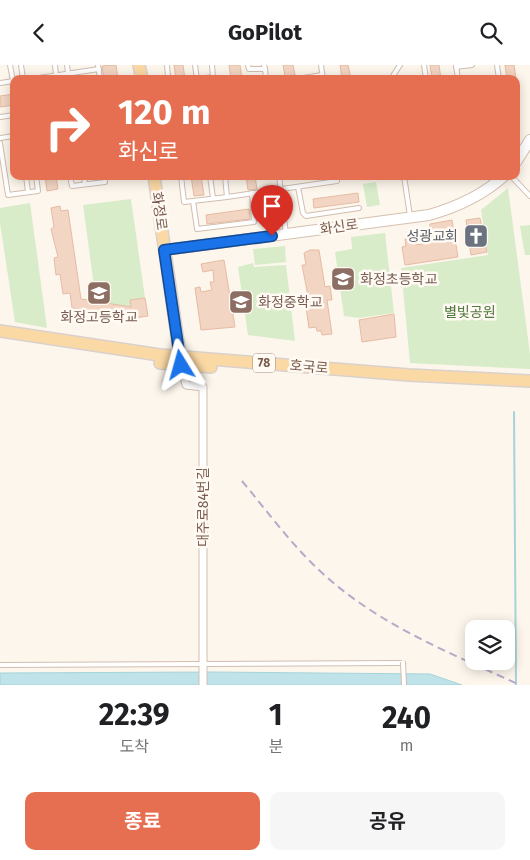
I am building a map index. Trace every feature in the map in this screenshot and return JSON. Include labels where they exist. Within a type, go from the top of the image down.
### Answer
[{"type":"main road","points":[[520,156],[530,140]]},
{"type":"main road","name":"화정로","points":[[155,180],[180,361]]},
{"type":"main road","name":"화신로","points":[[164,250],[429,215],[463,204],[490,188],[499,180]]},
{"type":"main road","name":"호국로","points":[[0,331],[180,361],[530,381]]},
{"type":"main road","name":"호국로","points":[[0,338],[180,361],[530,387]]},
{"type":"street","name":"대주로84번길","points":[[180,361],[186,385],[203,387],[203,665]]},
{"type":"street","points":[[203,665],[203,685]]},
{"type":"lane","points":[[55,65],[56,75],[99,67]]},
{"type":"lane","points":[[67,65],[68,73]]},
{"type":"lane","points":[[84,65],[85,71]]},
{"type":"lane","points":[[248,65],[249,69],[254,71],[265,67]]},
{"type":"lane","points":[[456,66],[472,65]]},
{"type":"lane","points":[[0,143],[8,195],[38,191],[37,180]]},
{"type":"lane","points":[[26,180],[28,192]]},
{"type":"lane","points":[[71,180],[72,185],[105,182],[105,180]]},
{"type":"lane","points":[[84,180],[85,184]]},
{"type":"lane","points":[[181,180],[184,202],[281,190],[336,180]]},
{"type":"lane","points":[[211,180],[213,198]]},
{"type":"lane","points":[[225,180],[227,197]]},
{"type":"lane","points":[[280,180],[286,234]]},
{"type":"lane","points":[[405,180],[410,217]]},
{"type":"lane","points":[[515,180],[530,196]]},
{"type":"lane","points":[[298,187],[303,213],[306,215],[359,208]]},
{"type":"lane","points":[[193,201],[197,229],[254,222],[252,193]]},
{"type":"lane","points":[[403,661],[404,685]]},
{"type":"lane","points":[[0,665],[403,663],[403,670]]},
{"type":"green space","points":[[376,182],[380,205],[367,207],[363,184]]},
{"type":"green space","name":"별빛공원","points":[[508,188],[530,354],[530,369],[410,363],[401,268],[488,255],[481,210]]},
{"type":"green space","points":[[131,199],[145,298],[130,300],[131,307],[96,301],[83,205]]},
{"type":"green space","points":[[277,200],[278,218],[265,218],[263,201]]},
{"type":"green space","points":[[30,203],[47,328],[15,322],[0,223],[0,208]]},
{"type":"green space","points":[[530,225],[530,255],[525,255],[520,226]]},
{"type":"green space","points":[[385,233],[394,313],[359,318],[344,316],[335,252],[352,249],[351,237]]},
{"type":"green space","points":[[285,246],[286,262],[255,265],[253,249]]},
{"type":"green space","points":[[253,263],[254,267],[286,265],[295,341],[248,335],[238,267]]},
{"type":"water","points":[[0,673],[430,674],[462,685],[0,685]]},
{"type":"building","points":[[116,65],[117,75],[103,75],[102,66]]},
{"type":"building","points":[[174,65],[183,65],[184,75],[175,75]]},
{"type":"building","points":[[229,65],[240,65],[241,75],[230,75]]},
{"type":"building","points":[[283,65],[293,65],[295,75],[285,75]]},
{"type":"building","points":[[340,65],[348,65],[350,75],[341,75]]},
{"type":"building","points":[[430,65],[439,65],[440,75],[431,75]]},
{"type":"building","points":[[505,65],[514,65],[515,75],[506,75]]},
{"type":"building","points":[[10,95],[10,106],[0,107],[0,96]]},
{"type":"building","points":[[46,180],[57,180],[58,189],[47,191]]},
{"type":"building","points":[[192,180],[202,180],[204,195],[194,196]]},
{"type":"building","points":[[247,180],[256,180],[257,189],[248,190]]},
{"type":"building","points":[[358,193],[359,202],[314,208],[313,199]]},
{"type":"building","points":[[60,206],[61,211],[68,210],[81,299],[131,307],[130,300],[145,298],[148,316],[134,318],[72,308],[70,293],[63,294],[60,274],[56,275],[54,258],[58,257],[51,229],[54,227],[51,208]]},
{"type":"building","points":[[249,209],[250,219],[207,224],[206,215]]},
{"type":"building","name":"성광교회","points":[[480,218],[487,252],[471,255],[466,220]]},
{"type":"building","points":[[452,220],[458,257],[405,265],[402,247],[406,246],[405,239],[415,238],[416,245],[427,243],[430,224]]},
{"type":"building","name":"화정초등학교","points":[[310,250],[319,250],[325,287],[330,286],[332,300],[327,300],[332,334],[322,335],[321,331],[317,331],[316,327],[309,328],[306,307],[310,306],[302,265],[306,265],[304,253]]},
{"type":"building","name":"화정중학교","points":[[224,260],[235,327],[201,330],[195,288],[200,287],[201,292],[212,290],[210,282],[214,282],[213,270],[203,272],[201,264]]},
{"type":"building","points":[[394,314],[396,337],[362,342],[359,320]]},
{"type":"waterway","points":[[514,412],[516,685]]},
{"type":"railway","points":[[242,481],[299,549],[341,589],[389,622],[415,636],[520,685]]},
{"type":"place","name":"성광교회","points":[[476,236]]},
{"type":"place","name":"화정초등학교","points":[[343,279]]},
{"type":"place","name":"화정고등학교","points":[[99,293]]},
{"type":"place","name":"화정중학교","points":[[241,302]]},
{"type":"route","points":[[181,365],[164,250],[272,236]]}]
